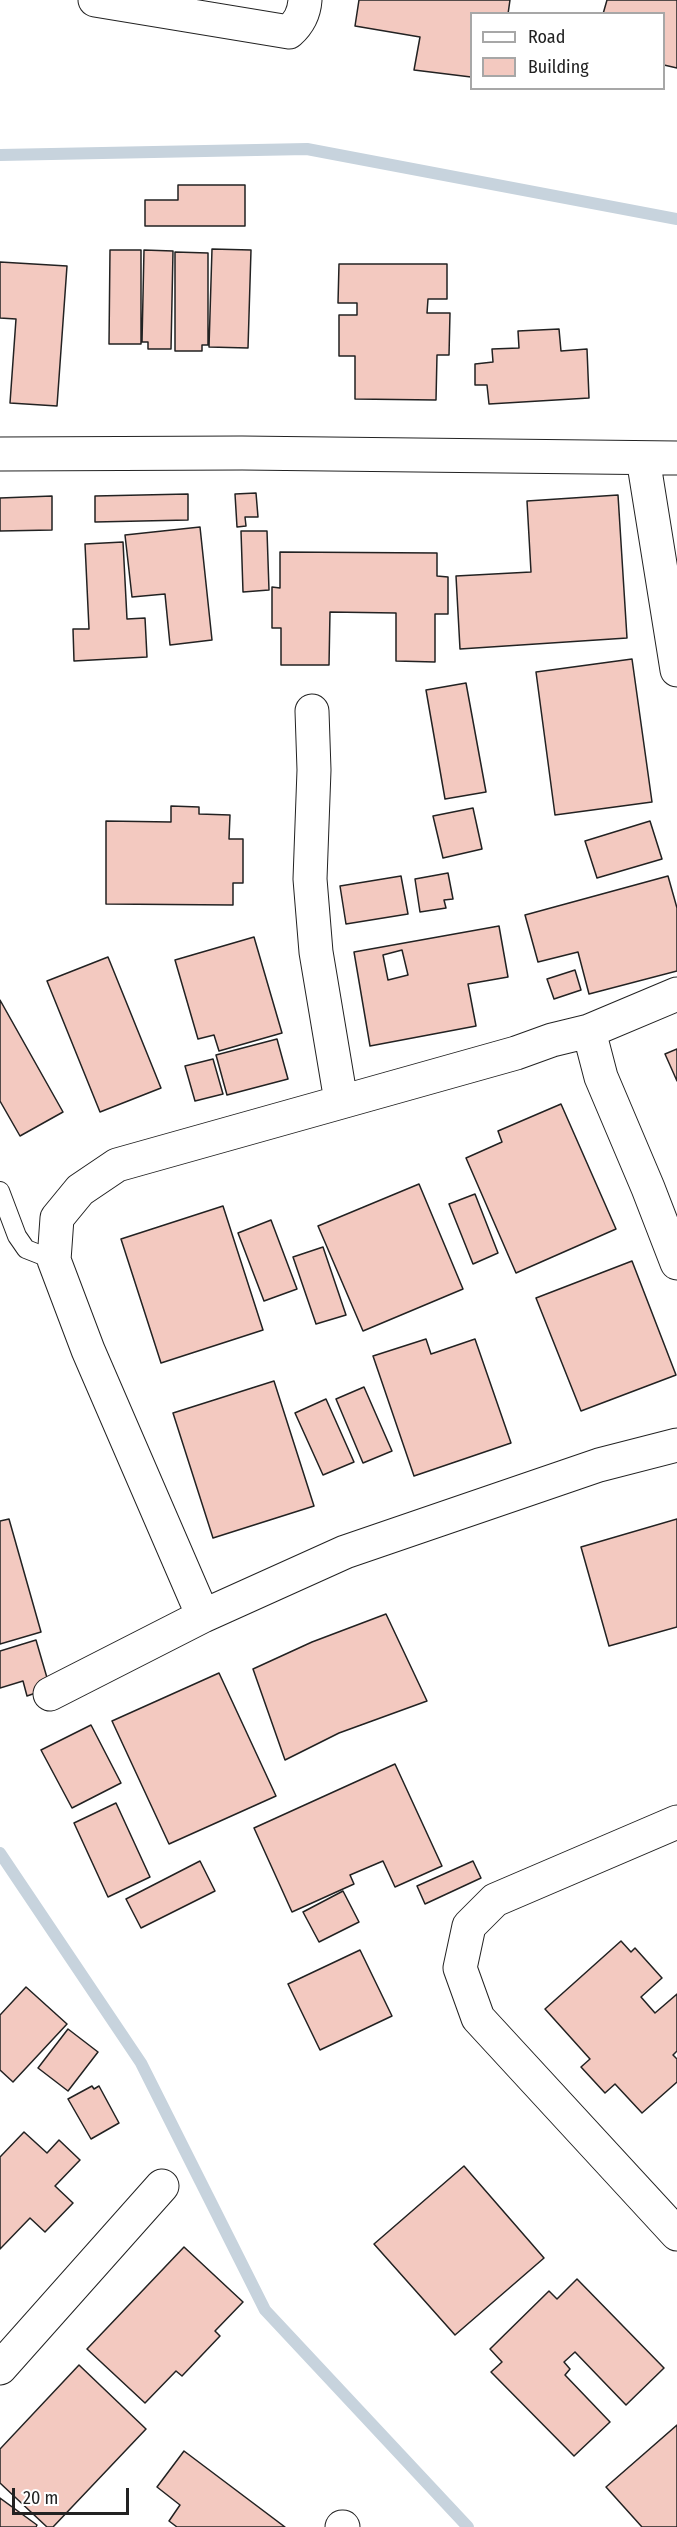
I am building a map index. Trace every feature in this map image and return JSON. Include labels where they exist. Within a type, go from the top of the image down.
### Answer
[{"type":"street","points":[[95,0],[289,32],[298,24],[305,9],[305,0]]},
{"type":"street","points":[[0,454],[242,453],[677,458]]},
{"type":"street","points":[[642,458],[677,670]]},
{"type":"street","points":[[312,711],[314,770],[310,879],[316,952],[341,1101]]},
{"type":"street","points":[[203,1616],[88,1350],[54,1260],[57,1218],[80,1190],[117,1165],[516,1053],[552,1040],[589,1032],[677,994]]},
{"type":"street","points":[[589,1032],[601,1077],[677,1263]]},
{"type":"street","points":[[50,1694],[203,1616],[345,1552],[599,1465],[677,1445]]},
{"type":"street","points":[[677,1822],[495,1900],[469,1926],[460,1968],[478,2018],[677,2234]]},
{"type":"street","points":[[0,2368],[162,2186]]},
{"type":"lane","points":[[0,1191],[17,1236],[26,1249],[54,1260]]},
{"type":"building","points":[[359,0],[510,0],[508,12],[470,12],[470,77],[414,70],[420,37],[355,26]]},
{"type":"building","points":[[607,0],[677,0],[677,68],[665,65],[665,12],[604,12]]},
{"type":"building","points":[[178,185],[245,185],[245,226],[145,226],[145,200],[178,200]]},
{"type":"building","points":[[212,249],[251,250],[248,348],[209,347]]},
{"type":"building","points":[[110,250],[141,250],[141,344],[109,344]]},
{"type":"building","points":[[144,250],[173,251],[171,349],[148,349],[148,342],[142,342]]},
{"type":"building","points":[[175,252],[208,253],[208,345],[202,345],[202,351],[175,351]]},
{"type":"building","points":[[0,262],[67,266],[57,406],[10,403],[16,319],[0,318]]},
{"type":"building","points":[[339,264],[447,264],[447,299],[428,299],[427,313],[450,313],[449,355],[437,355],[436,400],[355,399],[355,356],[339,356],[339,315],[357,315],[357,303],[338,303]]},
{"type":"building","points":[[559,329],[561,351],[587,349],[589,398],[489,404],[487,385],[475,385],[475,364],[493,362],[492,349],[519,348],[518,331]]},
{"type":"building","points":[[256,493],[258,517],[245,517],[246,526],[237,527],[235,494]]},
{"type":"building","points":[[188,494],[188,520],[95,522],[95,496]]},
{"type":"building","points":[[618,495],[627,638],[460,649],[456,576],[531,572],[527,501]]},
{"type":"building","points":[[52,496],[52,530],[0,531],[0,498]]},
{"type":"building","points":[[200,527],[212,640],[170,645],[165,594],[132,597],[125,535]]},
{"type":"building","points":[[241,531],[267,531],[269,590],[243,592]]},
{"type":"building","points":[[123,542],[127,619],[145,618],[147,657],[74,661],[73,629],[89,629],[85,544]]},
{"type":"building","points":[[280,552],[437,553],[437,576],[448,577],[448,614],[435,614],[435,662],[396,661],[396,613],[330,612],[329,665],[281,665],[281,628],[272,628],[272,587],[280,588]]},
{"type":"building","points":[[632,659],[652,802],[555,815],[536,672]]},
{"type":"building","points":[[466,683],[486,792],[445,799],[426,690]]},
{"type":"building","points":[[171,806],[199,807],[199,814],[230,815],[229,839],[243,839],[243,883],[233,883],[233,905],[106,904],[106,821],[171,822]]},
{"type":"building","points":[[473,808],[482,849],[443,858],[433,816]]},
{"type":"building","points":[[650,821],[662,859],[597,878],[585,841]]},
{"type":"building","points":[[448,873],[453,899],[444,900],[446,908],[420,912],[415,879]]},
{"type":"building","points":[[401,876],[408,914],[346,924],[340,886]]},
{"type":"building","points":[[668,876],[677,908],[677,971],[589,994],[578,952],[538,962],[525,915]]},
{"type":"building","points":[[499,926],[508,977],[468,984],[476,1026],[370,1046],[354,952]],"holes":[[[402,950],[408,975],[388,980],[383,955]]]},
{"type":"building","points":[[254,937],[282,1033],[219,1051],[214,1035],[198,1039],[175,960]]},
{"type":"building","points":[[108,957],[161,1088],[100,1112],[47,981]]},
{"type":"building","points":[[575,970],[581,990],[554,999],[547,979]]},
{"type":"building","points":[[0,1000],[63,1112],[20,1136],[0,1101]]},
{"type":"building","points":[[277,1039],[288,1079],[227,1095],[216,1055]]},
{"type":"building","points":[[677,1049],[677,1081],[665,1054]]},
{"type":"building","points":[[213,1059],[223,1094],[195,1101],[185,1066]]},
{"type":"building","points":[[561,1104],[616,1229],[516,1273],[466,1158],[502,1142],[498,1131]]},
{"type":"building","points":[[419,1184],[463,1289],[363,1331],[318,1226]]},
{"type":"building","points":[[475,1194],[498,1253],[473,1264],[449,1204]]},
{"type":"building","points":[[223,1206],[263,1330],[161,1363],[121,1239]]},
{"type":"building","points":[[271,1220],[297,1289],[264,1301],[238,1233]]},
{"type":"building","points":[[323,1247],[346,1315],[316,1324],[293,1257]]},
{"type":"building","points":[[632,1261],[676,1375],[581,1411],[536,1298]]},
{"type":"building","points":[[426,1339],[431,1354],[475,1339],[511,1443],[414,1476],[373,1356]]},
{"type":"building","points":[[274,1381],[314,1506],[213,1538],[173,1413]]},
{"type":"building","points":[[364,1387],[392,1451],[363,1463],[336,1399]]},
{"type":"building","points":[[326,1399],[354,1462],[323,1475],[295,1413]]},
{"type":"building","points":[[9,1519],[41,1632],[0,1644],[0,1521]]},
{"type":"building","points":[[677,1519],[677,1627],[609,1646],[581,1547]]},
{"type":"building","points":[[386,1614],[427,1701],[339,1733],[285,1760],[253,1669],[312,1642]]},
{"type":"building","points":[[36,1640],[50,1688],[27,1696],[23,1681],[0,1688],[0,1651]]},
{"type":"building","points":[[219,1673],[276,1796],[169,1844],[112,1721]]},
{"type":"building","points":[[91,1725],[121,1783],[72,1808],[41,1750]]},
{"type":"building","points":[[395,1764],[442,1866],[395,1887],[383,1861],[350,1875],[354,1884],[292,1912],[254,1828]]},
{"type":"building","points":[[116,1803],[150,1877],[108,1897],[74,1823]]},
{"type":"building","points":[[200,1861],[215,1891],[141,1928],[126,1899]]},
{"type":"building","points":[[473,1861],[481,1878],[425,1904],[417,1886]]},
{"type":"building","points":[[343,1891],[359,1922],[319,1942],[303,1912]]},
{"type":"building","points":[[621,1941],[631,1952],[635,1948],[662,1978],[641,1997],[655,2013],[677,1994],[677,2051],[673,2055],[677,2059],[677,2082],[642,2113],[615,2084],[605,2093],[581,2067],[590,2059],[545,2009]]},
{"type":"building","points":[[360,1950],[392,2016],[320,2050],[288,1984]]},
{"type":"building","points":[[26,1987],[67,2024],[13,2082],[0,2070],[0,2015]]},
{"type":"building","points":[[68,2029],[98,2052],[68,2091],[38,2068]]},
{"type":"building","points":[[92,2086],[94,2089],[99,2086],[119,2123],[91,2139],[68,2099]]},
{"type":"building","points":[[24,2132],[47,2153],[59,2140],[80,2160],[55,2186],[73,2203],[45,2232],[30,2218],[0,2249],[0,2157]]},
{"type":"building","points":[[464,2166],[544,2258],[455,2335],[374,2244]]},
{"type":"building","points":[[184,2247],[243,2302],[215,2331],[220,2336],[182,2376],[176,2371],[145,2403],[87,2349]]},
{"type":"building","points":[[577,2279],[664,2368],[626,2405],[575,2352],[564,2362],[570,2369],[565,2375],[610,2422],[574,2456],[491,2372],[502,2362],[490,2349],[549,2291],[557,2299]]},
{"type":"building","points":[[79,2365],[146,2429],[53,2527],[47,2527],[0,2483],[0,2449]]},
{"type":"building","points":[[677,2425],[677,2527],[642,2527],[606,2487]]},
{"type":"building","points":[[184,2451],[285,2527],[177,2527],[169,2521],[180,2505],[157,2487]]},
{"type":"building","points":[[0,2498],[37,2525],[36,2527],[0,2527]]},
{"type":"waterway","points":[[0,155],[307,149],[677,219]]},
{"type":"waterway","points":[[0,1853],[141,2063],[265,2310],[468,2527]]}]
